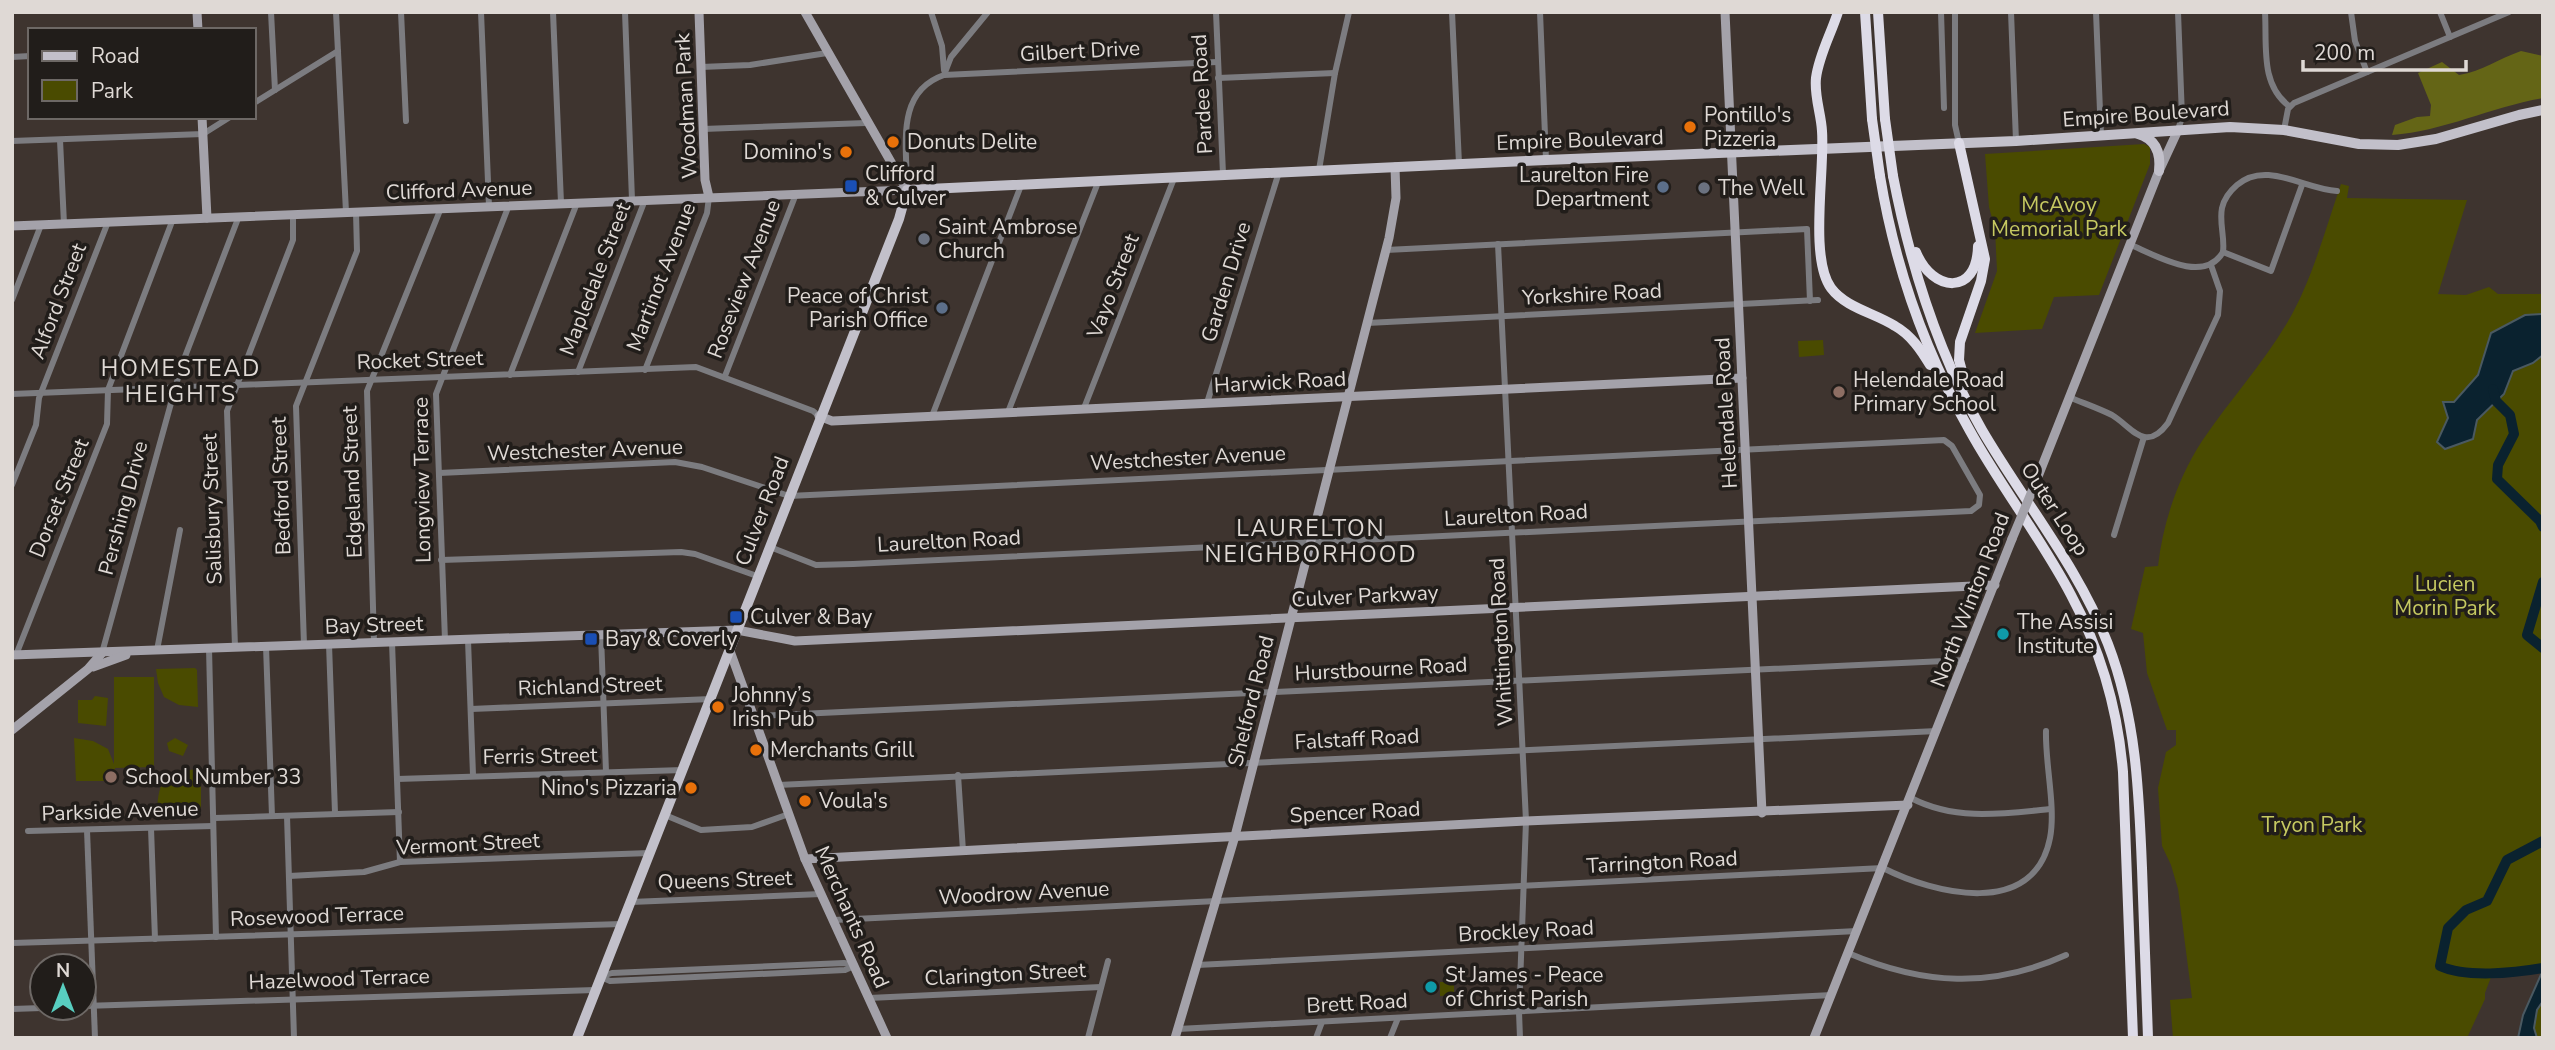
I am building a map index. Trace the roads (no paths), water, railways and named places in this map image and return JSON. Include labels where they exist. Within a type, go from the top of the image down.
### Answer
[{"type":"highway","points":[[1838,12],[1816,78],[1822,150],[1820,250],[1826,280],[1844,300],[1895,326],[1915,343],[1971,433]]},
{"type":"highway","name":"Outer Loop","points":[[1865,12],[1872,119],[1880,176],[1895,250],[1916,316],[1939,371],[1971,433],[2075,603],[2095,648],[2110,695],[2120,743],[2124,782],[2133,1038]]},
{"type":"highway","name":"Outer Loop","points":[[1878,12],[1885,118],[1893,176],[1908,245],[1928,311],[1959,384],[1987,437],[2062,553],[2087,597],[2108,642],[2123,690],[2137,768],[2148,1038]]},
{"type":"highway","points":[[1959,144],[1985,263],[1961,336],[1959,357],[1967,391],[1987,437]]},
{"type":"highway","points":[[1893,176],[1917,257],[1927,272],[1940,281],[1959,282],[1974,271],[1978,247],[1976,215]]},
{"type":"main road","name":"Empire Boulevard","points":[[907,190],[1175,176],[1959,144],[2240,127],[2284,130],[2359,144],[2407,145],[2543,110]]},
{"type":"main road","points":[[2134,133],[2147,137],[2156,145],[2160,158],[2158,171]]},
{"type":"main road","name":"Culver Road","points":[[577,1038],[899,219],[907,190]]},
{"type":"street","points":[[271,12],[275,90]]},
{"type":"street","name":"Bedford Street","points":[[304,645],[296,411],[304,382],[357,251],[351,212],[336,12]]},
{"type":"street","points":[[401,12],[405,121]]},
{"type":"street","points":[[481,12],[489,206]]},
{"type":"street","points":[[553,12],[561,203]]},
{"type":"street","points":[[625,12],[632,200]]},
{"type":"street","name":"Woodman Park","points":[[699,12],[705,180],[709,197]]},
{"type":"street","points":[[805,12],[866,123],[907,190]]},
{"type":"street","points":[[931,12],[943,46],[944,75]]},
{"type":"street","points":[[907,190],[906,121],[909,107],[923,87],[944,75],[951,57],[988,12]]},
{"type":"street","name":"Pardee Road","points":[[1216,12],[1223,174]]},
{"type":"street","points":[[1319,170],[1335,73],[1349,12]]},
{"type":"street","points":[[1452,12],[1459,164]]},
{"type":"street","points":[[1540,12],[1546,160]]},
{"type":"street","name":"Helendale Road","points":[[1725,12],[1762,813]]},
{"type":"street","points":[[1941,12],[1944,106],[1955,104]]},
{"type":"street","points":[[1955,12],[1955,128],[1959,144]]},
{"type":"street","points":[[2011,12],[2016,141]]},
{"type":"street","points":[[2096,12],[2101,136]]},
{"type":"street","name":"North Winton Road","points":[[1814,1038],[2158,171],[2178,130],[2182,117],[2178,12]]},
{"type":"street","points":[[2265,12],[2270,80],[2275,93],[2290,106]]},
{"type":"street","points":[[2351,12],[2356,41],[2367,72]]},
{"type":"street","points":[[2440,12],[2450,37]]},
{"type":"street","points":[[2290,106],[2509,12]]},
{"type":"street","points":[[256,102],[338,51]]},
{"type":"street","points":[[701,67],[750,65],[827,53]]},
{"type":"street","name":"Gilbert Drive","points":[[944,75],[1217,62]]},
{"type":"street","points":[[1218,78],[1335,73]]},
{"type":"street","points":[[2284,130],[2290,106]]},
{"type":"street","points":[[202,119],[206,218]]},
{"type":"street","points":[[12,141],[203,134],[227,119]]},
{"type":"street","points":[[703,129],[866,123]]},
{"type":"street","points":[[60,139],[64,224]]},
{"type":"street","name":"Shelford Road","points":[[1177,1033],[1235,836],[1386,250],[1394,213],[1395,167]]},
{"type":"street","name":"Garden Drive","points":[[1207,402],[1279,172]]},
{"type":"street","points":[[2130,244],[2186,266],[2211,265],[2223,252],[2221,220],[2224,201],[2245,179],[2267,173],[2302,185],[2337,191]]},
{"type":"street","name":"Vayo Street","points":[[1084,408],[1175,176]]},
{"type":"street","points":[[1009,412],[1099,180]]},
{"type":"street","points":[[932,416],[1022,183]]},
{"type":"street","points":[[2223,252],[2271,271],[2302,185]]},
{"type":"street","name":"Clifford Avenue","points":[[12,226],[907,190]]},
{"type":"street","name":"Roseview Avenue","points":[[725,376],[796,194]]},
{"type":"street","name":"Martinot Avenue","points":[[645,370],[707,213],[709,197]]},
{"type":"street","name":"Mapledale Street","points":[[578,372],[645,200]]},
{"type":"street","points":[[510,375],[577,203]]},
{"type":"street","name":"Longview Terrace","points":[[445,640],[436,403],[441,377],[509,205]]},
{"type":"street","name":"Edgeland Street","points":[[374,642],[366,399],[370,380],[440,208]]},
{"type":"street","name":"Salisbury Street","points":[[235,647],[226,415],[293,240],[293,214]]},
{"type":"street","name":"Pershing Drive","points":[[102,653],[175,387],[239,216]]},
{"type":"street","name":"Dorset Street","points":[[14,655],[107,424],[108,390],[173,219]]},
{"type":"street","name":"Alford Street","points":[[12,485],[36,425],[41,393],[108,222]]},
{"type":"street","points":[[12,300],[41,225]]},
{"type":"street","name":"Yorkshire Road","points":[[1367,323],[1814,301],[1807,229],[1734,233]]},
{"type":"street","points":[[1386,250],[1734,233]]},
{"type":"street","name":"Whittington Road","points":[[1499,244],[1526,821],[1520,1038]]},
{"type":"street","points":[[2069,397],[2108,413],[2130,432],[2144,436],[2158,433],[2168,423],[2216,321],[2220,308],[2220,291],[2211,265]]},
{"type":"street","name":"Rocket Street","points":[[12,394],[696,367],[814,411],[820,416]]},
{"type":"street","name":"Harwick Road","points":[[820,416],[832,421],[1742,378]]},
{"type":"street","points":[[2115,535],[2144,436]]},
{"type":"street","name":"Westchester Avenue","points":[[439,472],[675,462],[702,467],[789,496],[1944,440]]},
{"type":"street","name":"Laurelton Road","points":[[769,547],[820,565],[1971,511],[1979,505],[1980,495],[1952,446],[1944,440]]},
{"type":"street","points":[[157,650],[180,530]]},
{"type":"street","points":[[441,560],[681,552],[695,554],[757,576]]},
{"type":"street","name":"Culver Parkway","points":[[737,630],[795,641],[1995,585]]},
{"type":"street","name":"Bay Street","points":[[14,655],[737,630]]},
{"type":"street","points":[[601,635],[607,772]]},
{"type":"street","points":[[468,640],[473,775]]},
{"type":"street","points":[[392,642],[400,862]]},
{"type":"street","points":[[329,644],[335,813]]},
{"type":"street","points":[[266,646],[272,817]]},
{"type":"street","points":[[209,648],[216,937]]},
{"type":"street","points":[[89,669],[109,660],[143,651]]},
{"type":"street","name":"Merchants Road","points":[[730,651],[806,859],[887,1038]]},
{"type":"street","points":[[12,730],[89,669],[102,653]]},
{"type":"street","name":"Hurstbourne Road","points":[[755,716],[1966,660]]},
{"type":"street","name":"Richland Street","points":[[471,709],[711,699]]},
{"type":"street","name":"Falstaff Road","points":[[779,785],[1937,731]]},
{"type":"street","name":"Tarrington Road","points":[[1215,901],[1882,868],[1912,881],[1947,891],[1980,893],[2010,888],[2030,877],[2043,859],[2050,838],[2046,731]]},
{"type":"street","name":"Ferris Street","points":[[397,779],[683,770]]},
{"type":"street","points":[[958,775],[962,851]]},
{"type":"street","points":[[1909,802],[1956,814],[1998,814],[2050,809]]},
{"type":"street","name":"Spencer Road","points":[[806,859],[1526,821],[1762,813],[1909,802]]},
{"type":"street","name":"Parkside Avenue","points":[[28,831],[151,828],[287,816],[398,812]]},
{"type":"street","points":[[665,815],[701,830],[752,827],[789,814]]},
{"type":"street","points":[[287,816],[294,1038]]},
{"type":"street","points":[[151,828],[155,939]]},
{"type":"street","points":[[87,830],[92,952]]},
{"type":"street","name":"Vermont Street","points":[[289,876],[364,872],[400,862],[650,853]]},
{"type":"street","name":"Queens Street","points":[[631,902],[821,894]]},
{"type":"street","name":"Woodrow Avenue","points":[[834,920],[1215,901]]},
{"type":"street","name":"Rosewood Terrace","points":[[12,943],[622,924]]},
{"type":"street","name":"Brockley Road","points":[[1197,965],[1857,930]]},
{"type":"street","points":[[1849,953],[1912,975],[1955,979],[2017,973],[2066,955]]},
{"type":"street","points":[[1088,1038],[1108,961]]},
{"type":"street","points":[[601,977],[610,981],[845,971],[854,966]]},
{"type":"street","name":"Clarington Street","points":[[869,998],[1101,987]]},
{"type":"street","name":"Hazelwood Terrace","points":[[98,1005],[595,990]]},
{"type":"street","name":"Brett Road","points":[[1177,1033],[1322,1022],[1832,995]]},
{"type":"street","points":[[1391,1038],[1398,1018]]},
{"type":"street","points":[[1316,1038],[1322,1022]]},
{"type":"water","points":[[2543,314],[2543,355],[2533,363],[2513,371],[2504,394],[2477,420],[2473,439],[2445,449],[2437,442],[2448,418],[2443,402],[2454,402],[2478,375],[2491,333],[2525,315]]},
{"type":"water","points":[[2543,970],[2543,1001],[2537,1010],[2534,1028],[2537,1038],[2518,1038],[2523,1015]]},
{"type":"waterway","points":[[2493,389],[2496,401],[2510,415],[2514,434],[2498,465],[2497,479],[2543,527]]},
{"type":"waterway","points":[[2543,582],[2527,635],[2543,648]]},
{"type":"waterway","points":[[2543,841],[2507,860],[2487,901],[2466,910],[2448,928],[2440,966],[2476,973],[2505,973],[2543,968]]},
{"type":"place","name":"Pontillo's Pizzeria","points":[[1690,127]]},
{"type":"place","name":"Donuts Delite","points":[[893,142]]},
{"type":"place","name":"Domino's","points":[[846,152]]},
{"type":"place","name":"Clifford & Culver","points":[[851,186]]},
{"type":"place","name":"Laurelton Fire Department","points":[[1663,187]]},
{"type":"place","name":"The Well","points":[[1704,188]]},
{"type":"place","name":"Saint Ambrose Church","points":[[924,239]]},
{"type":"place","name":"Peace of Christ Parish Office","points":[[942,308]]},
{"type":"place","name":"Helendale Road Primary School","points":[[1839,392]]},
{"type":"place","name":"Culver & Bay","points":[[736,617]]},
{"type":"place","name":"The Assisi Institute","points":[[2003,634]]},
{"type":"place","name":"Bay & Coverly","points":[[591,639]]},
{"type":"place","name":"Johnny’s Irish Pub","points":[[718,707]]},
{"type":"place","name":"Merchants Grill","points":[[756,750]]},
{"type":"place","name":"School Number 33","points":[[111,777]]},
{"type":"place","name":"Nino's Pizzaria","points":[[691,788]]},
{"type":"place","name":"Voula's","points":[[805,801]]},
{"type":"place","name":"St James - Peace of Christ Parish","points":[[1431,987]]},
{"type":"district","name":"HOMESTEAD HEIGHTS","points":[[181,381]]},
{"type":"district","name":"LAURELTON NEIGHBORHOOD","points":[[1311,541]]},
{"type":"park label","name":"McAvoy Memorial Park","points":[[2059,217]]},
{"type":"park label","name":"Lucien Morin Park","points":[[2445,596]]},
{"type":"park label","name":"Tryon Park","points":[[2312,825]]}]
